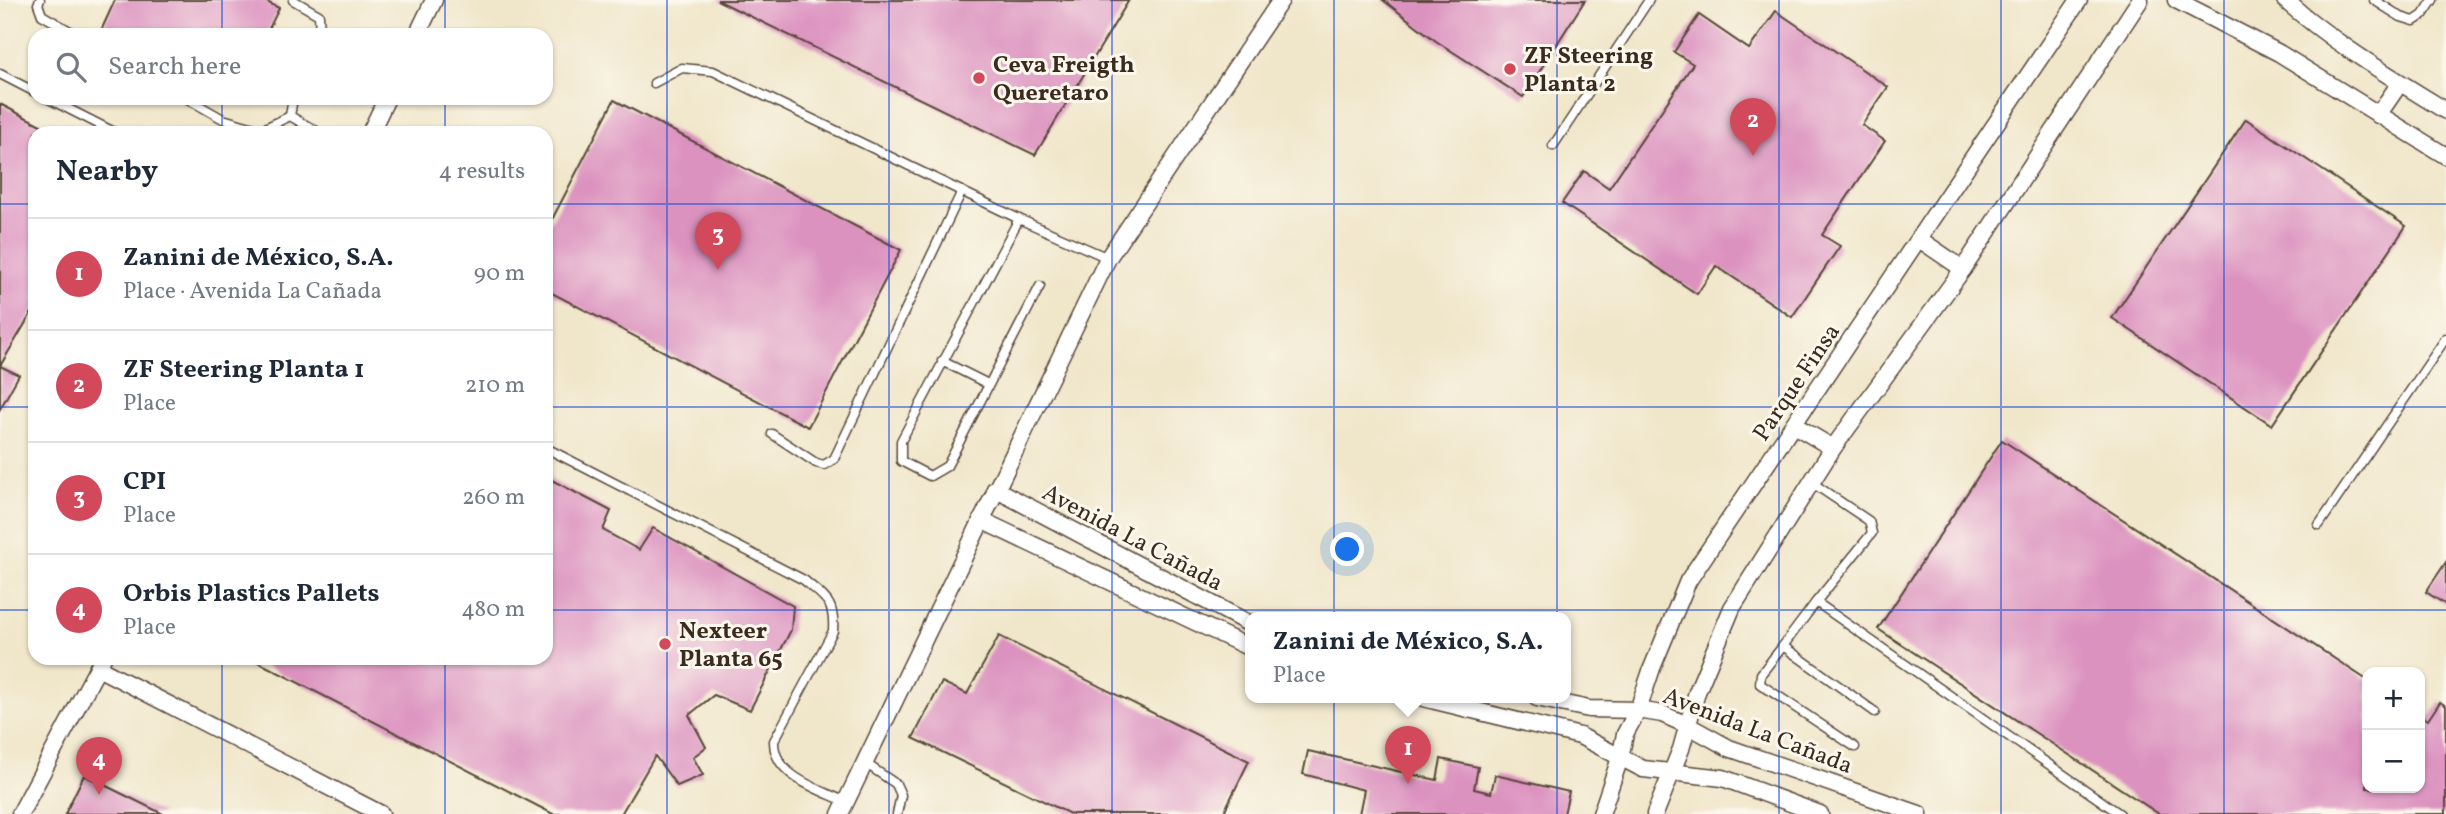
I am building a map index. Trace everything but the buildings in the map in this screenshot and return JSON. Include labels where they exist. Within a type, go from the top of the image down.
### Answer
[{"type":"street","points":[[420,28],[434,0]]},
{"type":"street","points":[[843,808],[1108,258],[1281,0]]},
{"type":"street","name":"Parque Finsa","points":[[1601,814],[1620,758],[1625,734],[1638,710],[1652,668],[1688,581],[2079,0]]},
{"type":"street","points":[[1655,814],[1681,749],[1697,692],[1732,608],[1833,448],[1963,269],[2140,0]]},
{"type":"street","points":[[2176,0],[2279,53],[2446,156]]},
{"type":"street","points":[[2285,0],[2302,15],[2400,83],[2446,111]]},
{"type":"street","points":[[2378,116],[2400,83]]},
{"type":"street","points":[[373,126],[384,105]]},
{"type":"street","points":[[1919,239],[1963,269]]},
{"type":"street","points":[[1794,425],[1833,448]]},
{"type":"street","name":"Avenida La Cañada","points":[[995,489],[1245,621]]},
{"type":"street","points":[[981,520],[1245,645]]},
{"type":"street","points":[[20,814],[100,665]]},
{"type":"street","points":[[105,665],[382,814]]},
{"type":"street","points":[[1444,703],[1580,736],[1643,769],[1723,778],[1820,814]]},
{"type":"street","name":"Avenida La Cañada","points":[[1561,703],[1589,709],[1638,710],[1662,714],[1729,748],[1919,814]]},
{"type":"lane","points":[[40,0],[38,4],[42,15],[65,28]]},
{"type":"lane","points":[[293,0],[319,15],[320,28]]},
{"type":"lane","points":[[1553,146],[1649,0]]},
{"type":"lane","points":[[2374,0],[2401,18],[2414,21],[2423,15],[2433,0]]},
{"type":"lane","points":[[654,83],[682,68],[713,71],[1019,219],[1108,258]]},
{"type":"lane","points":[[0,74],[28,88]]},
{"type":"lane","points":[[61,105],[102,126]]},
{"type":"lane","points":[[198,105],[223,120],[246,126]]},
{"type":"lane","points":[[290,116],[292,105]]},
{"type":"lane","points":[[269,126],[290,116]]},
{"type":"lane","points":[[290,116],[308,126]]},
{"type":"lane","points":[[772,434],[816,463],[824,465],[834,459],[962,191]]},
{"type":"lane","points":[[1019,219],[901,441],[901,461],[930,476],[947,466],[1040,286]]},
{"type":"lane","points":[[2319,525],[2446,338]]},
{"type":"lane","points":[[942,361],[988,384]]},
{"type":"lane","points":[[553,452],[804,580],[826,598],[834,613],[833,631],[774,741],[774,753],[781,765],[843,808]]},
{"type":"lane","points":[[1811,482],[1869,521],[1872,533],[1760,674],[1760,684],[1855,747]]},
{"type":"lane","points":[[1816,603],[2120,814]]},
{"type":"lane","points":[[1783,646],[1875,712]]},
{"type":"lane","points":[[865,763],[896,784],[901,795],[897,814]]},
{"type":"place","name":"ZF Steering Planta 2","points":[[1510,69]]},
{"type":"place","name":"Ceva Freigth Queretaro","points":[[979,78]]},
{"type":"place","name":"ZF Steering Planta 1","points":[[1753,156]]},
{"type":"place","name":"CPI","points":[[718,270]]},
{"type":"place","name":"Nexteer Planta 65","points":[[665,644]]},
{"type":"place","name":"Zanini de México, S.A.","points":[[1408,784]]},
{"type":"place","name":"Orbis Plastics Pallets","points":[[99,795]]}]
